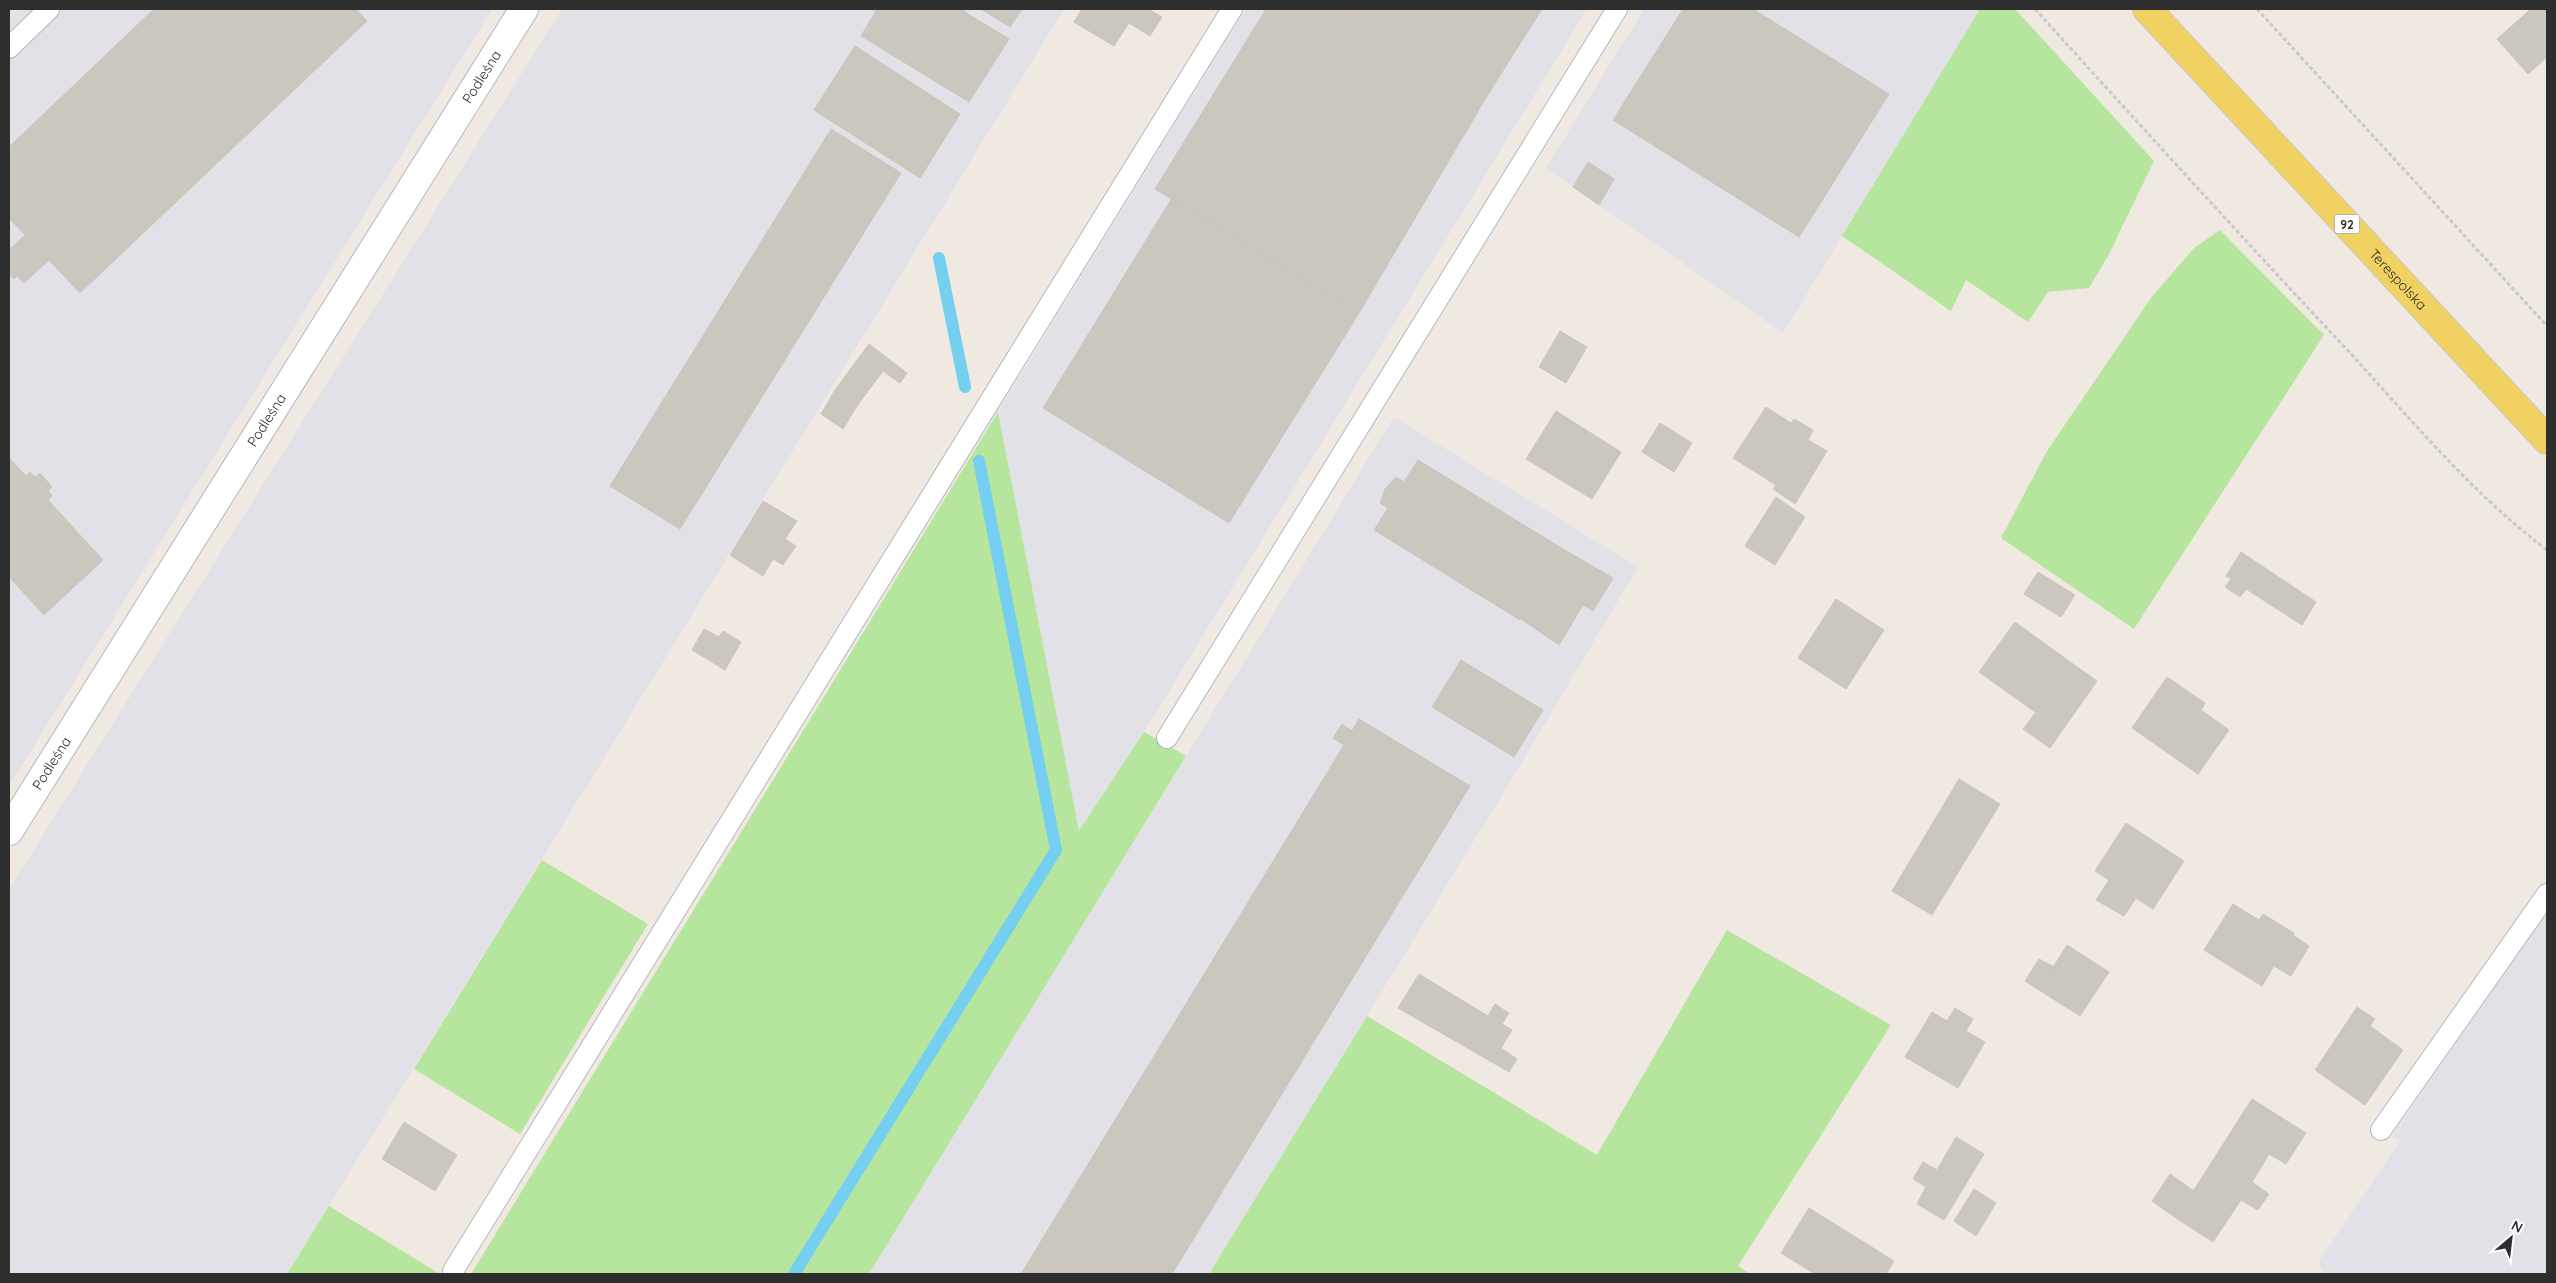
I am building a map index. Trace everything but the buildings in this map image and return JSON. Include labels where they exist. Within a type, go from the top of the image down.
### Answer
[{"type":"main road","name":"Terespolska","points":[[2147,9],[2547,440]]},
{"type":"street","name":"Podleśna","points":[[9,831],[524,9]]},
{"type":"lane","points":[[9,48],[49,9]]},
{"type":"lane","points":[[453,1271],[1232,9]]},
{"type":"lane","points":[[1167,738],[1617,9]]},
{"type":"lane","points":[[2381,1130],[2547,894]]},
{"type":"path","points":[[2035,9],[2171,161],[2448,459],[2525,534],[2547,550]]},
{"type":"path","points":[[2257,9],[2547,326]]},
{"type":"shaded area","points":[[9,9],[492,9],[9,786]]},
{"type":"shaded area","points":[[562,9],[1064,9],[287,1274],[9,1274],[9,889]]},
{"type":"shaded area","points":[[1246,9],[1587,9],[1144,732],[1079,832],[998,412]]},
{"type":"shaded area","points":[[1644,9],[1980,9],[1783,333],[1546,168]]},
{"type":"shaded area","points":[[1394,417],[1638,567],[1511,780],[1209,1274],[869,1274]]},
{"type":"shaded area","points":[[2547,912],[2547,1274],[2324,1274],[2319,1261],[2400,1141],[2392,1136]]},
{"type":"green space","points":[[1980,9],[2015,9],[2154,161],[2108,256],[2089,288],[2048,292],[2028,322],[1966,280],[1951,311],[1842,236]]},
{"type":"green space","points":[[2220,230],[2324,335],[2134,629],[2001,538],[2047,451],[2151,298],[2194,248]]},
{"type":"green space","points":[[998,412],[1079,831],[1144,732],[1186,756],[869,1274],[471,1274]]},
{"type":"green space","points":[[542,860],[648,924],[520,1134],[414,1069]]},
{"type":"green space","points":[[1727,930],[1891,1025],[1738,1266],[1750,1274],[1209,1274],[1367,1016],[1597,1155]]},
{"type":"green space","points":[[329,1206],[435,1271],[440,1274],[287,1274]]},
{"type":"waterway","points":[[939,258],[965,387]]},
{"type":"waterway","points":[[794,1274],[1056,850],[979,461]]}]
